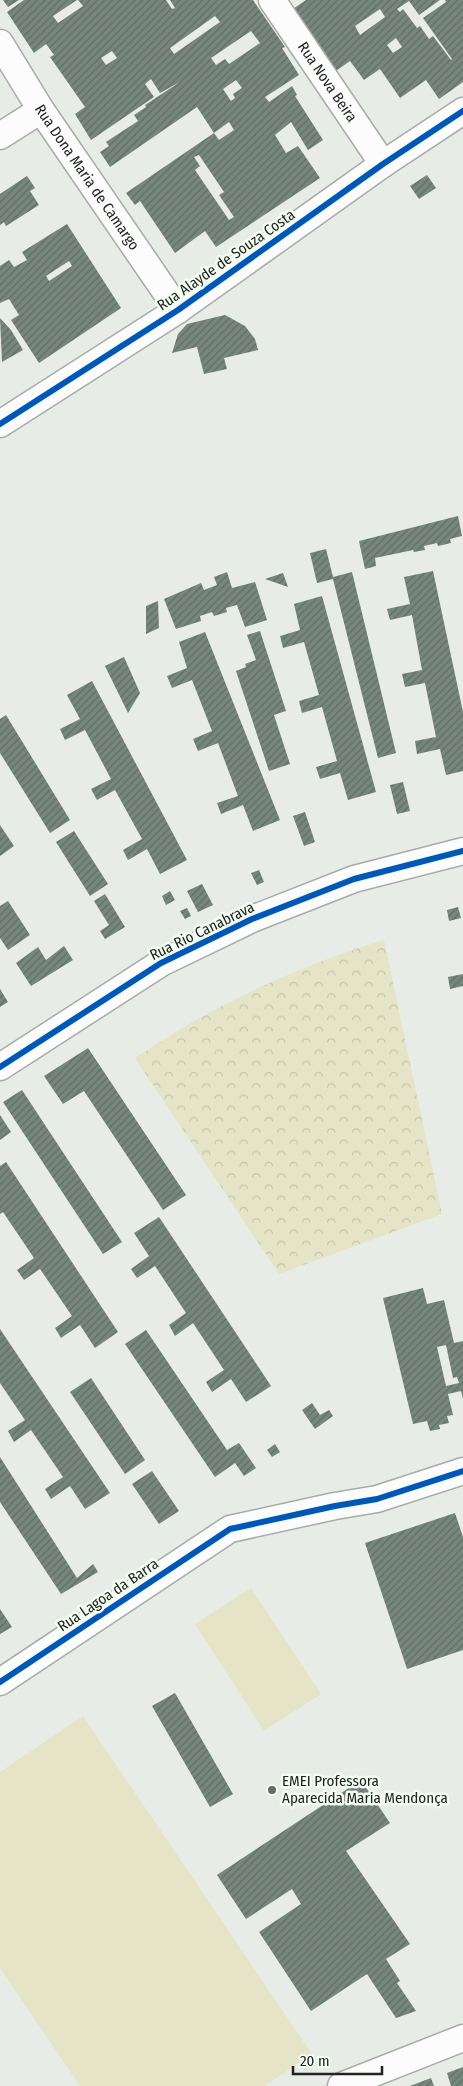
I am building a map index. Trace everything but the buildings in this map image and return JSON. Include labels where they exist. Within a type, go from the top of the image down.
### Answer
[{"type":"street","name":"Rua Nova Beira","points":[[272,0],[383,164]]},
{"type":"street","name":"Rua Dona Maria de Camargo","points":[[0,43],[41,110],[178,310]]},
{"type":"street","points":[[0,136],[41,110]]},
{"type":"street","name":"Rua Alayde de Souza Costa","points":[[0,424],[178,310],[383,164],[463,111]]},
{"type":"street","name":"Rua Rio Canabrava","points":[[0,1067],[161,963],[252,919],[354,879],[463,851]]},
{"type":"street","name":"Rua Lagoa da Barra","points":[[0,1682],[230,1529],[335,1506],[377,1499],[463,1471]]},
{"type":"street","points":[[341,2086],[389,2077],[463,2038]]},
{"type":"green space","points":[[384,940],[442,1214],[279,1274],[135,1058],[188,1024],[250,992],[338,955]]},
{"type":"green space","points":[[251,1588],[321,1694],[264,1731],[195,1624]]},
{"type":"green space","points":[[83,1716],[312,2054],[265,2086],[80,2086],[0,1968],[0,1772]]},
{"type":"cycle path","points":[[0,424],[178,310],[383,164],[463,111]]},
{"type":"cycle path","points":[[0,1067],[161,963],[252,919],[354,879],[463,851]]},
{"type":"cycle path","points":[[0,1682],[230,1529],[335,1506],[377,1499],[463,1471]]},
{"type":"place","name":"EMEI Professora Aparecida Maria Mendonça","points":[[272,1790]]}]
